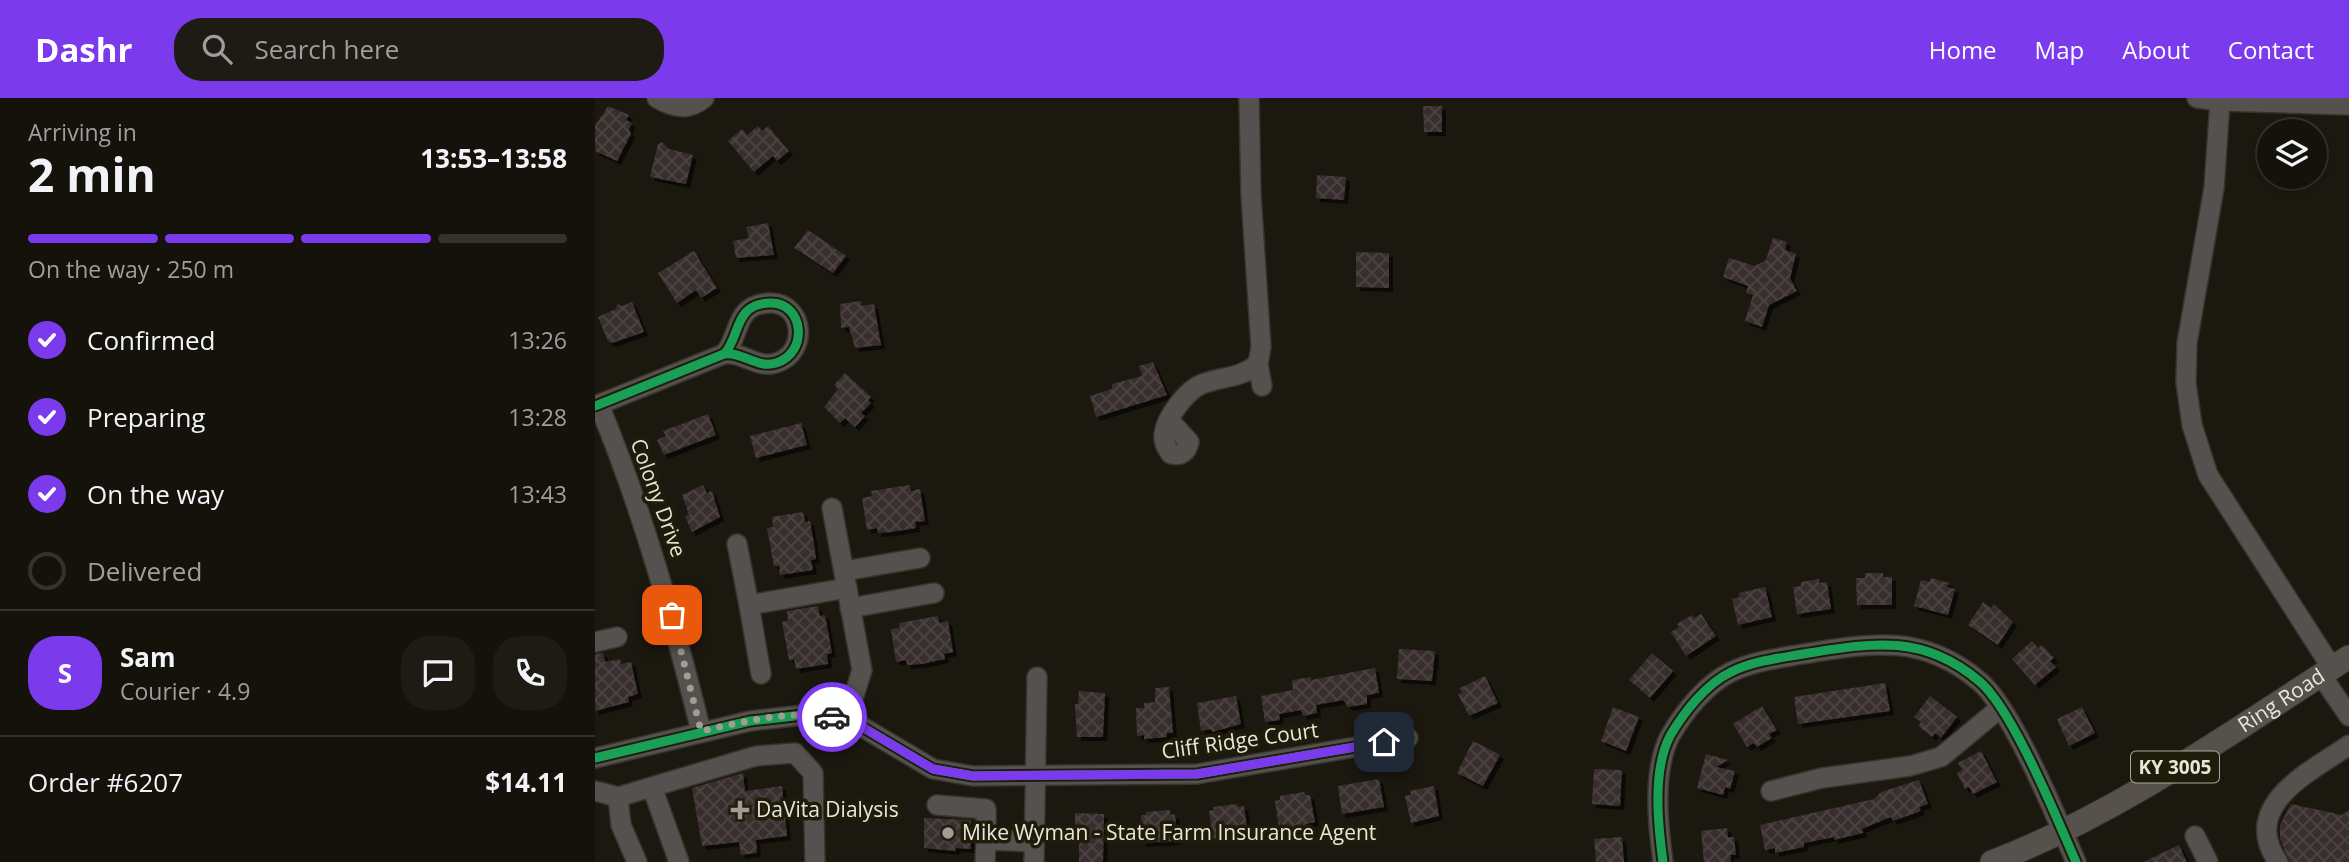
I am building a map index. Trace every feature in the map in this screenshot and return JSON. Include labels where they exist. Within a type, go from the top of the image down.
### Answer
[{"type":"main road","name":"Ring Road","points":[[1992,862],[2062,831],[2158,778],[2334,667]]},
{"type":"street","points":[[657,98],[669,105],[683,108],[697,104],[704,98]]},
{"type":"street","points":[[1249,98],[1251,195],[1261,347],[1258,364],[1262,386]]},
{"type":"street","points":[[2197,98],[2349,105]]},
{"type":"street","points":[[2220,101],[2214,188],[2186,343],[2186,383],[2192,425],[2208,475],[2334,667],[2349,716]]},
{"type":"street","points":[[597,405],[724,355]]},
{"type":"street","points":[[1169,420],[1189,392],[1202,384],[1231,379],[1258,364]]},
{"type":"street","name":"Colony Drive","points":[[597,405],[624,464],[659,567],[701,731]]},
{"type":"street","points":[[595,758],[769,717],[812,714],[847,718],[862,670],[832,508]]},
{"type":"street","points":[[737,544],[761,674]]},
{"type":"street","points":[[749,606],[920,558]]},
{"type":"street","points":[[851,608],[934,593]]},
{"type":"street","points":[[595,642],[617,637]]},
{"type":"street","points":[[1663,862],[1661,764],[1669,738],[1698,698],[1732,671],[1757,663],[1865,643],[1916,647],[1963,669],[1982,683],[2000,708],[2076,862]]},
{"type":"street","points":[[1034,862],[1037,677]]},
{"type":"street","points":[[1771,791],[1822,778],[1910,766],[1941,757],[2000,708]]},
{"type":"street","name":"Cliff Ridge Court","points":[[847,718],[916,760],[950,773],[973,776],[1197,774],[1408,738]]},
{"type":"street","points":[[2278,862],[2271,853],[2265,830],[2272,804],[2349,745]]},
{"type":"street","points":[[595,790],[618,797],[756,756],[795,753],[813,773],[815,862]]},
{"type":"street","points":[[950,773],[943,806],[986,809],[985,862]]},
{"type":"street","points":[[652,787],[679,862]]},
{"type":"street","points":[[618,797],[621,825],[637,862]]},
{"type":"street","points":[[2195,836],[2208,862]]},
{"type":"street","points":[[986,840],[1034,842]]},
{"type":"building","points":[[608,106],[629,115],[626,120],[632,123],[629,129],[631,134],[617,161],[595,151],[595,126]]},
{"type":"building","points":[[1423,106],[1442,106],[1442,132],[1424,132]]},
{"type":"building","points":[[758,126],[762,131],[768,126],[789,151],[777,161],[773,156],[754,172],[728,141],[742,129],[747,135]]},
{"type":"building","points":[[662,142],[669,149],[693,155],[686,184],[650,177],[658,144]]},
{"type":"building","points":[[1317,175],[1346,177],[1344,200],[1316,198]]},
{"type":"building","points":[[768,223],[774,255],[736,258],[733,241],[749,238],[746,227]]},
{"type":"building","points":[[808,230],[846,256],[833,273],[794,248]]},
{"type":"building","points":[[1773,238],[1787,242],[1785,250],[1796,254],[1790,278],[1797,291],[1769,305],[1762,327],[1745,321],[1753,295],[1746,293],[1748,286],[1723,277],[1729,258],[1755,266],[1766,260]]},
{"type":"building","points":[[694,251],[717,288],[701,298],[696,290],[677,303],[658,273]]},
{"type":"building","points":[[1356,252],[1389,253],[1389,288],[1356,287]]},
{"type":"building","points":[[861,301],[862,306],[874,304],[881,345],[855,348],[849,327],[841,328],[840,304]]},
{"type":"building","points":[[632,302],[644,332],[612,343],[608,341],[598,317],[616,309],[617,304],[622,306]]},
{"type":"building","points":[[1153,362],[1167,395],[1096,417],[1090,396],[1112,389],[1112,384],[1142,376],[1139,366]]},
{"type":"building","points":[[845,373],[871,397],[868,400],[871,403],[861,413],[865,416],[855,427],[845,418],[840,423],[824,407],[838,389],[834,385]]},
{"type":"building","points":[[708,414],[716,435],[664,455],[657,440],[666,436],[663,431]]},
{"type":"building","points":[[801,423],[807,445],[756,458],[750,436]]},
{"type":"building","points":[[703,485],[707,493],[712,491],[720,517],[692,532],[685,516],[689,515],[682,495]]},
{"type":"building","points":[[910,485],[911,491],[920,489],[925,521],[915,522],[916,528],[892,532],[878,533],[877,528],[867,530],[862,498],[872,496],[871,491]]},
{"type":"building","points":[[803,512],[805,522],[810,521],[814,544],[816,559],[811,560],[813,570],[780,575],[779,566],[774,566],[767,528],[773,527],[772,517]]},
{"type":"building","points":[[1865,573],[1883,573],[1883,577],[1892,577],[1892,605],[1857,605],[1856,578],[1865,578]]},
{"type":"building","points":[[1931,578],[1949,583],[1947,587],[1955,589],[1948,615],[1914,606],[1921,580],[1930,582]]},
{"type":"building","points":[[1819,579],[1819,583],[1827,582],[1831,609],[1797,614],[1793,587],[1801,586],[1801,582]]},
{"type":"building","points":[[1765,587],[1772,617],[1738,625],[1732,599],[1740,597],[1739,593]]},
{"type":"building","points":[[1983,602],[1991,608],[1994,604],[2013,622],[1998,645],[1968,625]]},
{"type":"building","points":[[818,606],[820,616],[825,615],[832,653],[827,654],[828,664],[796,669],[794,659],[789,660],[782,622],[788,621],[787,611]]},
{"type":"building","points":[[1701,614],[1716,636],[1686,656],[1671,632],[1679,627],[1677,624],[1692,615],[1694,618]]},
{"type":"building","points":[[938,616],[939,623],[948,621],[953,652],[944,654],[945,659],[922,664],[907,665],[906,660],[896,662],[891,629],[900,628],[899,623]]},
{"type":"building","points":[[2032,641],[2038,648],[2042,645],[2054,658],[2050,661],[2056,667],[2035,685],[2012,659]]},
{"type":"building","points":[[1399,649],[1435,651],[1432,681],[1397,679]]},
{"type":"building","points":[[603,653],[605,662],[620,659],[621,664],[631,662],[638,694],[628,697],[629,702],[595,711],[595,654]]},
{"type":"building","points":[[1652,653],[1673,671],[1650,698],[1629,680]]},
{"type":"building","points":[[1375,668],[1379,693],[1367,695],[1367,704],[1348,707],[1343,700],[1316,705],[1317,713],[1303,716],[1301,710],[1279,714],[1280,720],[1265,722],[1261,696],[1293,690],[1292,680],[1311,677],[1311,680]]},
{"type":"building","points":[[1485,676],[1498,703],[1469,716],[1458,694],[1462,693],[1460,688]]},
{"type":"building","points":[[1885,683],[1890,711],[1798,724],[1794,697]]},
{"type":"building","points":[[1169,687],[1173,733],[1167,733],[1167,737],[1144,739],[1144,735],[1137,736],[1136,708],[1144,708],[1144,703],[1155,702],[1155,688]]},
{"type":"building","points":[[1079,691],[1105,693],[1103,737],[1077,737],[1075,704],[1078,704]]},
{"type":"building","points":[[1236,696],[1241,724],[1212,732],[1211,729],[1201,731],[1197,703]]},
{"type":"building","points":[[1930,696],[1957,717],[1941,738],[1935,733],[1932,737],[1918,726],[1921,722],[1914,717]]},
{"type":"building","points":[[1762,706],[1777,730],[1769,734],[1772,738],[1757,747],[1754,743],[1747,747],[1733,724]]},
{"type":"building","points":[[1613,707],[1639,717],[1626,751],[1601,741]]},
{"type":"building","points":[[2082,707],[2095,733],[2069,746],[2057,719]]},
{"type":"building","points":[[1473,741],[1500,755],[1483,786],[1457,773]]},
{"type":"building","points":[[1981,751],[1997,782],[1973,794],[1969,787],[1965,789],[1957,773],[1962,770],[1958,763]]},
{"type":"building","points":[[1706,754],[1728,760],[1716,767],[1735,771],[1730,789],[1725,787],[1723,795],[1697,788]]},
{"type":"building","points":[[1594,769],[1622,770],[1620,806],[1592,804]]},
{"type":"building","name":"DaVita Dialysis","points":[[743,773],[745,791],[782,786],[787,836],[756,840],[757,853],[741,855],[739,842],[702,846],[692,788]]},
{"type":"building","points":[[1379,779],[1384,807],[1342,814],[1338,786]]},
{"type":"building","points":[[1919,780],[1928,804],[1919,807],[1921,811],[1893,821],[1891,817],[1862,829],[1863,833],[1804,843],[1804,847],[1775,853],[1775,848],[1765,850],[1760,825],[1874,799],[1881,792]]},
{"type":"building","points":[[1434,786],[1439,816],[1411,823],[1405,796],[1411,795],[1410,791]]},
{"type":"building","points":[[1304,792],[1305,795],[1310,795],[1315,822],[1306,824],[1306,828],[1290,831],[1289,826],[1279,828],[1275,801],[1280,800],[1280,796]]},
{"type":"building","points":[[1237,804],[1238,807],[1244,806],[1248,834],[1213,839],[1209,811],[1214,810],[1213,807]]},
{"type":"building","points":[[2291,804],[2342,815],[2349,810],[2349,862],[2290,862],[2280,839],[2280,825]]},
{"type":"building","points":[[1170,810],[1170,815],[1175,814],[1177,841],[1142,843],[1141,815],[1146,815],[1146,812]]},
{"type":"building","points":[[1075,813],[1104,814],[1103,862],[1079,862],[1079,827],[1075,827]]},
{"type":"building","name":"Mike Wyman - State Farm Insurance Agent","points":[[924,818],[971,820],[971,849],[956,848],[955,851],[924,848]]},
{"type":"building","points":[[1727,828],[1728,837],[1734,837],[1736,855],[1730,855],[1731,862],[1704,862],[1701,831]]},
{"type":"building","points":[[1622,837],[1624,862],[1596,862],[1594,839]]},
{"type":"building","points":[[2179,845],[2187,862],[2143,862]]},
{"type":"cycle path","points":[[595,406],[724,354],[737,355],[762,364],[776,363],[787,358],[794,349],[798,340],[796,319],[782,305],[759,304],[744,315],[724,354]]},
{"type":"cycle path","points":[[1663,862],[1658,798],[1664,750],[1682,718],[1704,691],[1731,672],[1757,663],[1874,645],[1916,648],[1937,655],[1979,681],[1992,695],[2019,739],[2076,862]]},
{"type":"cycle path","points":[[595,758],[750,721],[812,714],[847,718],[933,769],[973,776],[1197,774],[1408,738]]},
{"type":"way so far","points":[[672,615],[701,731],[769,717],[812,714],[832,717]]},
{"type":"place","name":"DaVita Dialysis","points":[[740,810]]},
{"type":"place","name":"Mike Wyman - State Farm Insurance Agent","points":[[948,833]]},
{"type":"route","points":[[832,717],[847,718],[933,769],[973,776],[1137,777],[1197,774],[1384,742]]}]
